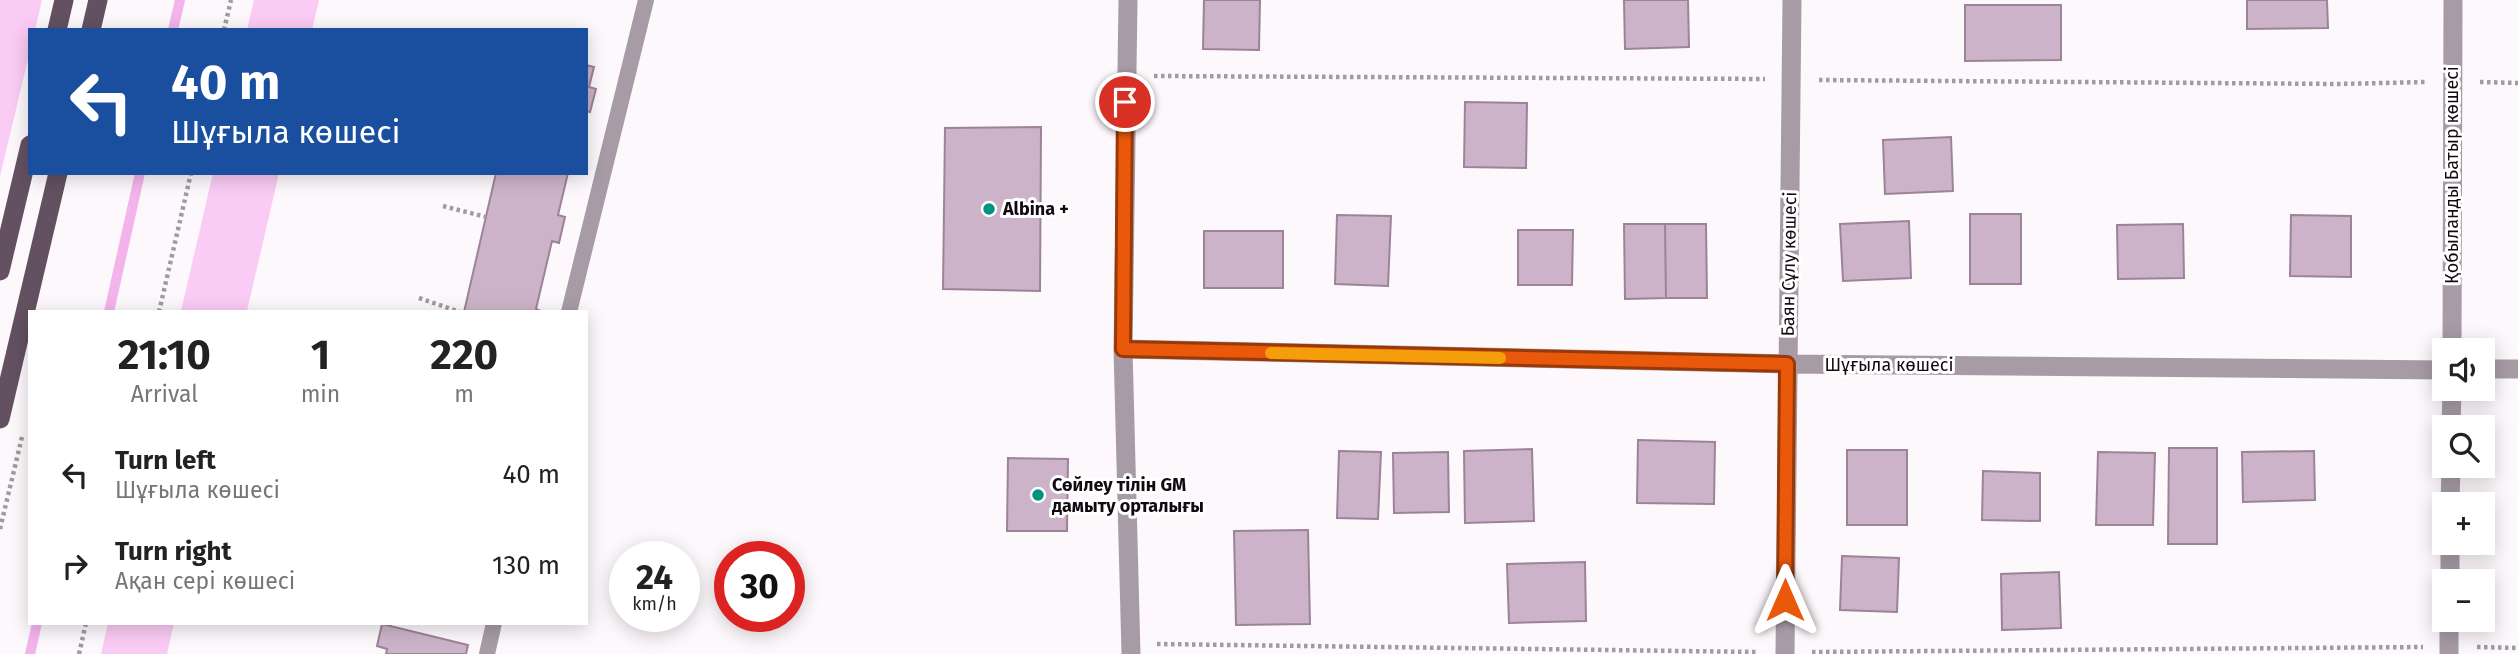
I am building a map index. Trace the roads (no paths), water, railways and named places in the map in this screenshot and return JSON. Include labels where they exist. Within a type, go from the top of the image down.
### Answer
[{"type":"main road","points":[[57,28],[64,0]]},
{"type":"main road","points":[[92,28],[99,0]]},
{"type":"main road","points":[[0,271],[28,153]]},
{"type":"main road","points":[[0,419],[58,175]]},
{"type":"street","points":[[1128,0],[1123,349],[1131,649]]},
{"type":"street","name":"Баян Сұлу көшесі","points":[[1785,653],[1792,0]]},
{"type":"street","name":"Қобыланды Батыр көшесі","points":[[2452,338],[2453,0]]},
{"type":"street","name":"Шұғыла көшесі","points":[[1123,349],[1787,364],[2432,369]]},
{"type":"street","points":[[2495,369],[2518,369]]},
{"type":"street","points":[[2449,632],[2449,650]]},
{"type":"lane","points":[[569,310],[646,0]]},
{"type":"lane","points":[[487,654],[494,625]]},
{"type":"waterway","points":[[173,28],[180,0]]},
{"type":"waterway","points":[[109,310],[140,175]]},
{"type":"waterway","points":[[30,654],[37,625]]},
{"type":"place","name":"Albina +","points":[[989,209]]},
{"type":"place","name":"Сөйлеу тілін GM дамыту орталығы","points":[[1038,495]]}]
